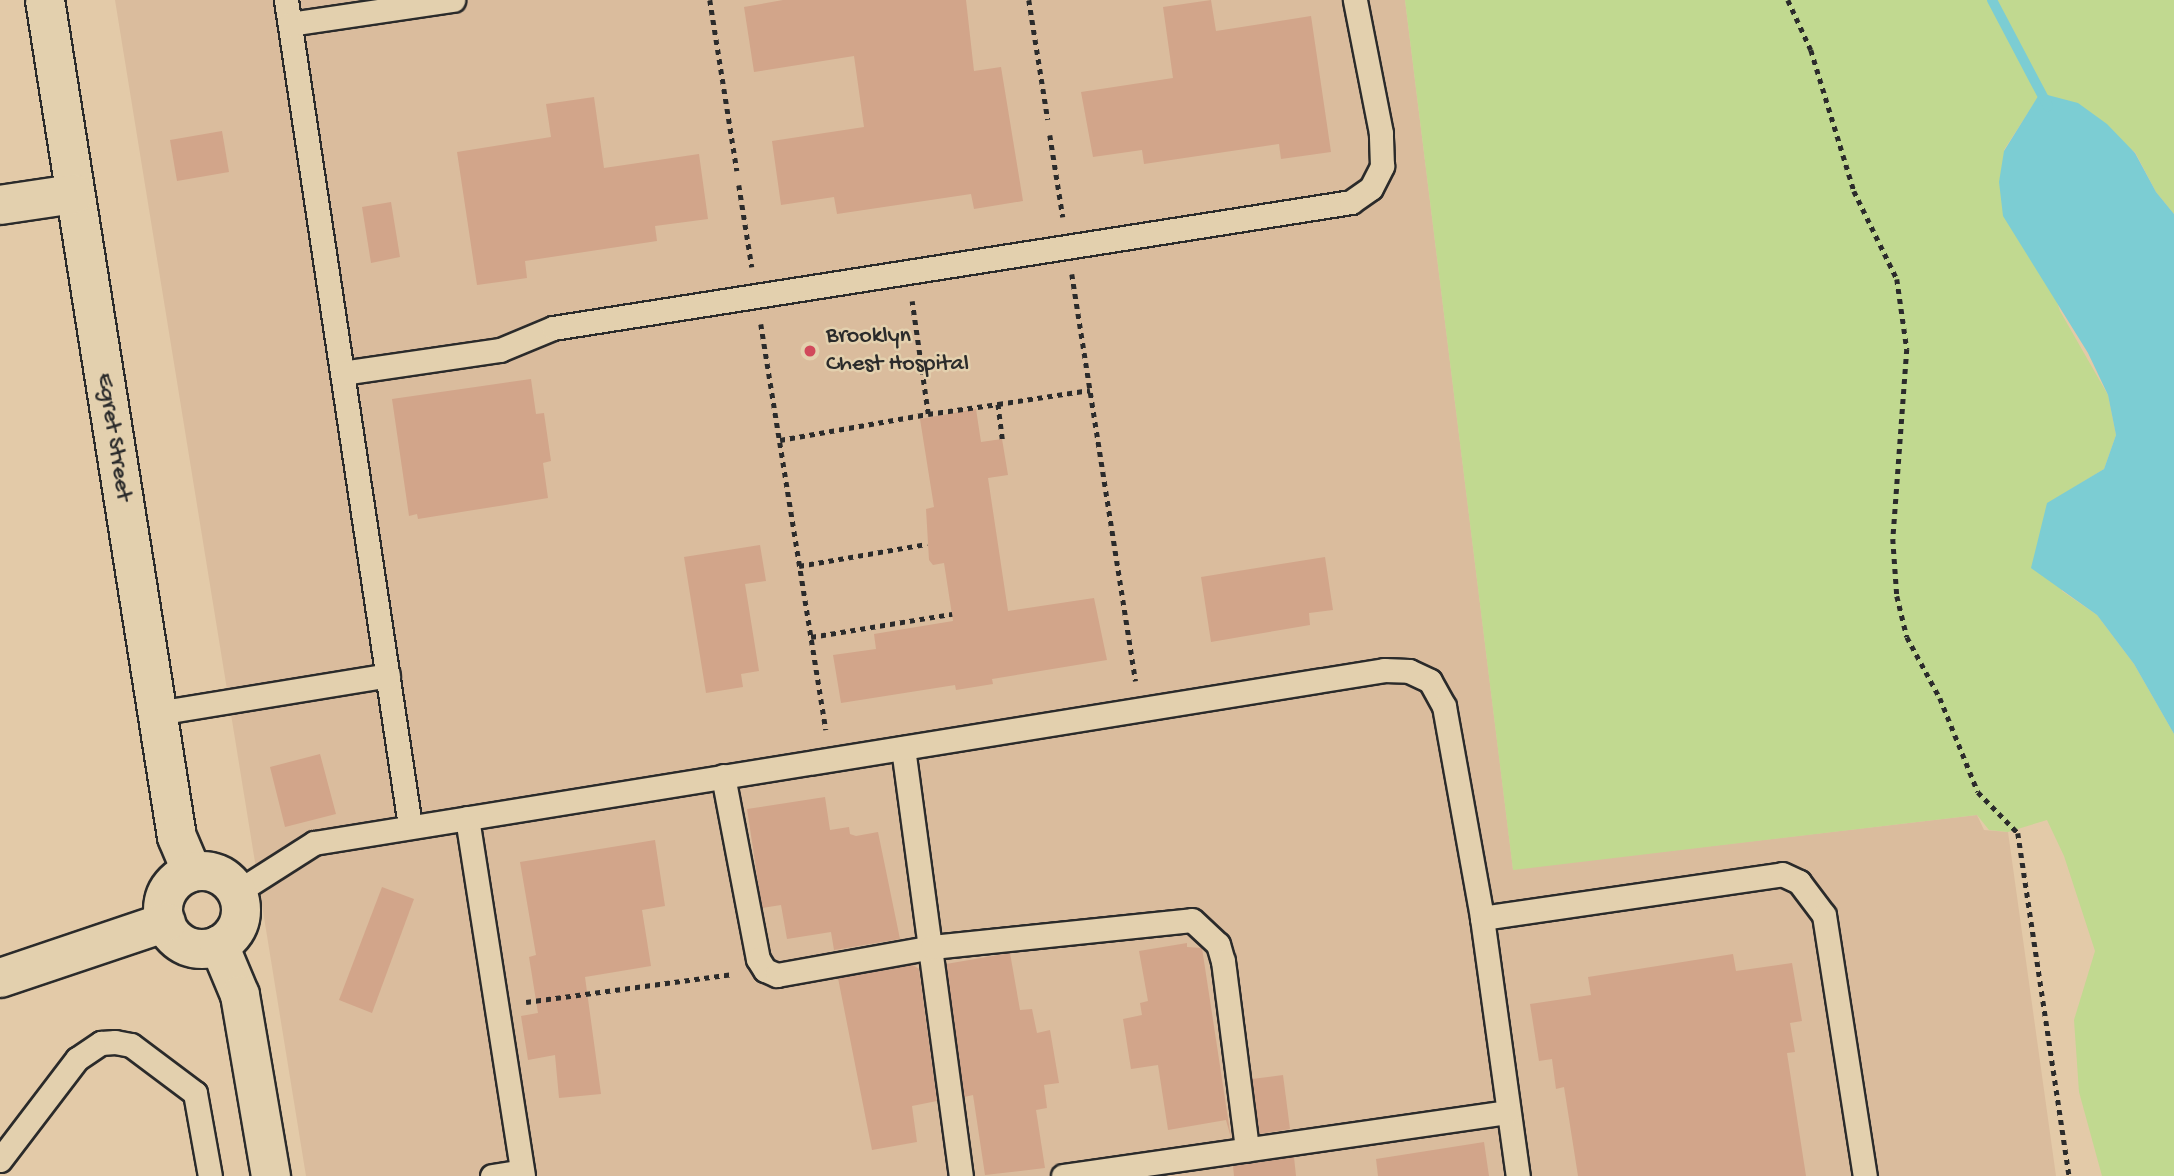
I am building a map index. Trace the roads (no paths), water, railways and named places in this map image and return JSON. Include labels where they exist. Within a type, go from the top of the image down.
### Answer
[{"type":"street","name":"Egret Street","points":[[46,0],[74,194],[177,837],[192,872]]},
{"type":"street","points":[[0,205],[74,194]]},
{"type":"street","points":[[192,872],[218,874],[237,892],[241,909],[237,927],[219,945],[187,945],[166,922],[166,895],[176,881],[192,872]]},
{"type":"street","points":[[0,978],[166,922]]},
{"type":"street","points":[[219,945],[240,995],[271,1176]]},
{"type":"lane","points":[[286,0],[410,826]]},
{"type":"lane","points":[[290,24],[453,0]]},
{"type":"lane","points":[[342,373],[500,350],[553,328],[1351,202],[1371,188],[1382,166],[1381,133],[1355,0]]},
{"type":"lane","points":[[237,892],[314,843],[1384,670],[1409,671],[1430,681],[1444,706],[1482,918],[1518,1176]]},
{"type":"lane","points":[[157,712],[388,675]]},
{"type":"lane","points":[[903,748],[961,1176]]},
{"type":"lane","points":[[723,776],[752,932],[765,970],[778,975],[932,947],[1192,920],[1218,944],[1223,961],[1247,1149]]},
{"type":"lane","points":[[467,818],[523,1173],[492,1176]]},
{"type":"lane","points":[[1482,918],[1782,874],[1799,882],[1825,915],[1865,1176]]},
{"type":"lane","points":[[0,1160],[76,1059],[101,1043],[115,1042],[131,1045],[195,1093],[210,1176]]},
{"type":"lane","points":[[1063,1176],[1126,1171],[1247,1149],[1507,1112]]},
{"type":"water","points":[[2040,93],[2078,103],[2107,124],[2135,153],[2156,192],[2174,214],[2174,734],[2134,664],[2097,615],[2031,568],[2047,503],[2104,469],[2116,435],[2108,395],[2088,353],[2003,216],[1999,182],[2004,151]]},
{"type":"waterway","points":[[1992,0],[2048,106]]},
{"type":"place","name":"Brooklyn Chest Hospital","points":[[810,351]]}]
